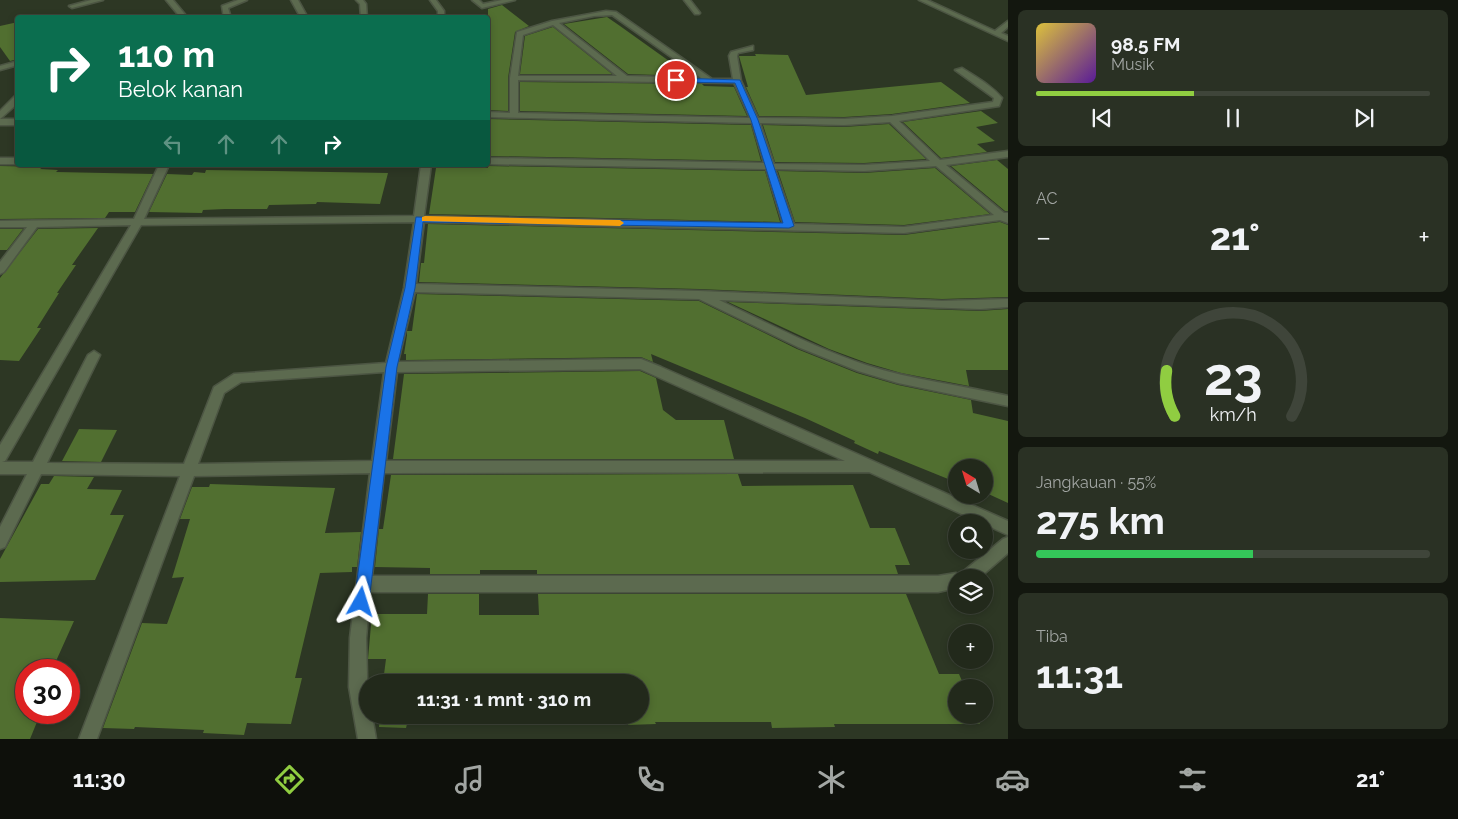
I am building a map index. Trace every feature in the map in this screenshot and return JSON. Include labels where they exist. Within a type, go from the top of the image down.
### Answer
[{"type":"street","points":[[72,6],[100,0]]},
{"type":"street","points":[[169,0],[182,15]]},
{"type":"street","points":[[227,15],[224,7],[244,0]]},
{"type":"street","points":[[294,0],[305,15]]},
{"type":"street","points":[[359,0],[363,4],[364,15]]},
{"type":"street","points":[[433,0],[441,11],[441,15]]},
{"type":"street","points":[[475,0],[482,6],[512,0]]},
{"type":"street","points":[[686,0],[697,12]]},
{"type":"street","points":[[922,0],[1008,39]]},
{"type":"street","points":[[514,115],[514,78],[520,34],[526,30],[588,16],[614,13],[710,81]]},
{"type":"street","points":[[555,23],[625,78]]},
{"type":"street","points":[[996,34],[1008,23]]},
{"type":"street","points":[[750,48],[735,52],[737,81],[754,120],[789,226]]},
{"type":"street","points":[[0,68],[15,64]]},
{"type":"street","points":[[490,115],[844,122],[892,119],[996,104],[998,98],[991,91],[959,70]]},
{"type":"street","points":[[514,78],[737,81]]},
{"type":"street","points":[[0,116],[15,101]]},
{"type":"street","points":[[892,119],[938,163],[1006,218]]},
{"type":"street","points":[[0,122],[15,122]]},
{"type":"street","points":[[490,161],[864,168],[938,163],[1008,154]]},
{"type":"street","points":[[0,161],[15,161]]},
{"type":"street","points":[[0,457],[137,224],[163,167]]},
{"type":"street","points":[[367,739],[358,687],[358,638],[363,584],[391,367],[410,288],[426,167]]},
{"type":"street","points":[[0,224],[137,224],[419,219],[904,230],[1006,218]]},
{"type":"street","points":[[0,270],[34,224]]},
{"type":"street","points":[[410,288],[699,295],[942,305],[980,305],[1008,302]]},
{"type":"street","points":[[699,295],[808,346],[862,368],[898,378],[1005,399]]},
{"type":"street","points":[[0,542],[94,355]]},
{"type":"street","points":[[88,739],[219,390],[226,383],[238,377],[391,367],[641,364],[1008,528]]},
{"type":"street","points":[[0,468],[188,470],[379,467],[871,467]]},
{"type":"street","points":[[977,569],[1008,544]]},
{"type":"street","points":[[363,584],[938,584],[948,582]]},
{"type":"building","points":[[502,5],[529,26],[515,32],[508,78],[508,111],[490,110],[490,15],[488,15],[488,9]]},
{"type":"building","points":[[607,17],[690,76],[628,74],[564,24]]},
{"type":"building","points":[[15,23],[15,60],[10,61],[0,47],[0,26]]},
{"type":"building","points":[[553,27],[612,74],[520,74],[525,36]]},
{"type":"building","points":[[755,54],[788,55],[806,95],[941,82],[970,103],[892,114],[844,117],[759,116],[746,87],[748,87],[739,56],[756,56]]},
{"type":"building","points":[[520,82],[702,84],[704,86],[734,87],[747,116],[520,111]]},
{"type":"building","points":[[981,111],[998,123],[976,127],[995,141],[977,144],[987,152],[941,158],[903,122]]},
{"type":"building","points":[[490,119],[751,125],[761,161],[490,156]]},
{"type":"building","points":[[889,124],[926,159],[864,163],[775,162],[763,125],[844,127]]},
{"type":"building","points":[[997,160],[1008,169],[1008,211],[1005,211],[951,166]]},
{"type":"building","points":[[0,166],[43,167],[40,169],[58,170],[56,172],[153,174],[135,212],[109,212],[105,218],[0,219]]},
{"type":"building","points":[[490,166],[765,171],[780,222],[429,214],[436,168],[488,168]]},
{"type":"building","points":[[935,168],[990,214],[904,225],[795,222],[778,171],[864,173]]},
{"type":"building","points":[[206,170],[388,173],[380,204],[317,202],[316,204],[269,205],[267,209],[203,210],[202,213],[149,212],[167,174],[192,175],[194,172],[205,173]]},
{"type":"building","points":[[1000,222],[1008,225],[1008,297],[942,299],[699,289],[419,282],[421,263],[424,263],[428,224],[904,235]]},
{"type":"building","points":[[98,228],[72,265],[76,265],[37,328],[41,328],[19,361],[0,360],[0,278],[38,229]]},
{"type":"building","points":[[0,229],[23,229],[7,250],[0,250]]},
{"type":"building","points":[[417,294],[699,301],[797,349],[857,373],[898,385],[971,400],[973,413],[1008,421],[1008,503],[993,496],[993,459],[948,459],[948,479],[879,451],[878,454],[805,418],[651,354],[653,362],[641,357],[406,360],[406,354],[404,354],[407,331],[412,331]]},
{"type":"building","points":[[728,302],[980,311],[1008,309],[1008,370],[966,370],[969,386],[901,373],[829,349]]},
{"type":"building","points":[[640,371],[656,378],[663,410],[676,420],[724,420],[734,459],[393,459],[404,374]]},
{"type":"building","points":[[79,429],[117,430],[101,462],[62,461]]},
{"type":"building","points":[[738,474],[742,486],[853,485],[870,528],[895,528],[910,565],[895,565],[898,574],[537,574],[537,570],[480,570],[480,574],[430,574],[430,568],[375,567],[379,529],[383,529],[391,475]]},
{"type":"building","points":[[54,476],[94,477],[87,489],[122,490],[110,515],[124,515],[95,580],[0,582],[0,559],[41,484],[49,484]]},
{"type":"building","points":[[210,484],[335,488],[325,533],[361,532],[357,567],[352,567],[352,572],[320,573],[295,678],[302,678],[291,724],[247,723],[244,735],[203,733],[204,730],[135,727],[134,729],[103,728],[142,623],[167,624],[184,577],[172,578],[190,519],[180,519],[192,487],[209,487]]},
{"type":"building","points":[[428,594],[479,594],[479,615],[539,615],[538,594],[906,594],[939,674],[959,674],[961,679],[948,679],[948,724],[834,724],[835,727],[772,728],[771,722],[655,722],[656,724],[628,725],[649,724],[649,674],[384,674],[386,659],[368,659],[372,614],[427,614]]},
{"type":"building","points":[[0,618],[74,621],[57,659],[15,659],[15,724],[36,724],[30,739],[0,739]]},
{"type":"building","points":[[379,724],[407,724],[406,728],[379,727]]},
{"type":"slow traffic","points":[[425,219],[620,223]]},
{"type":"route","points":[[361,602],[391,367],[410,288],[419,219],[789,226],[754,120],[737,81],[676,80]]}]
